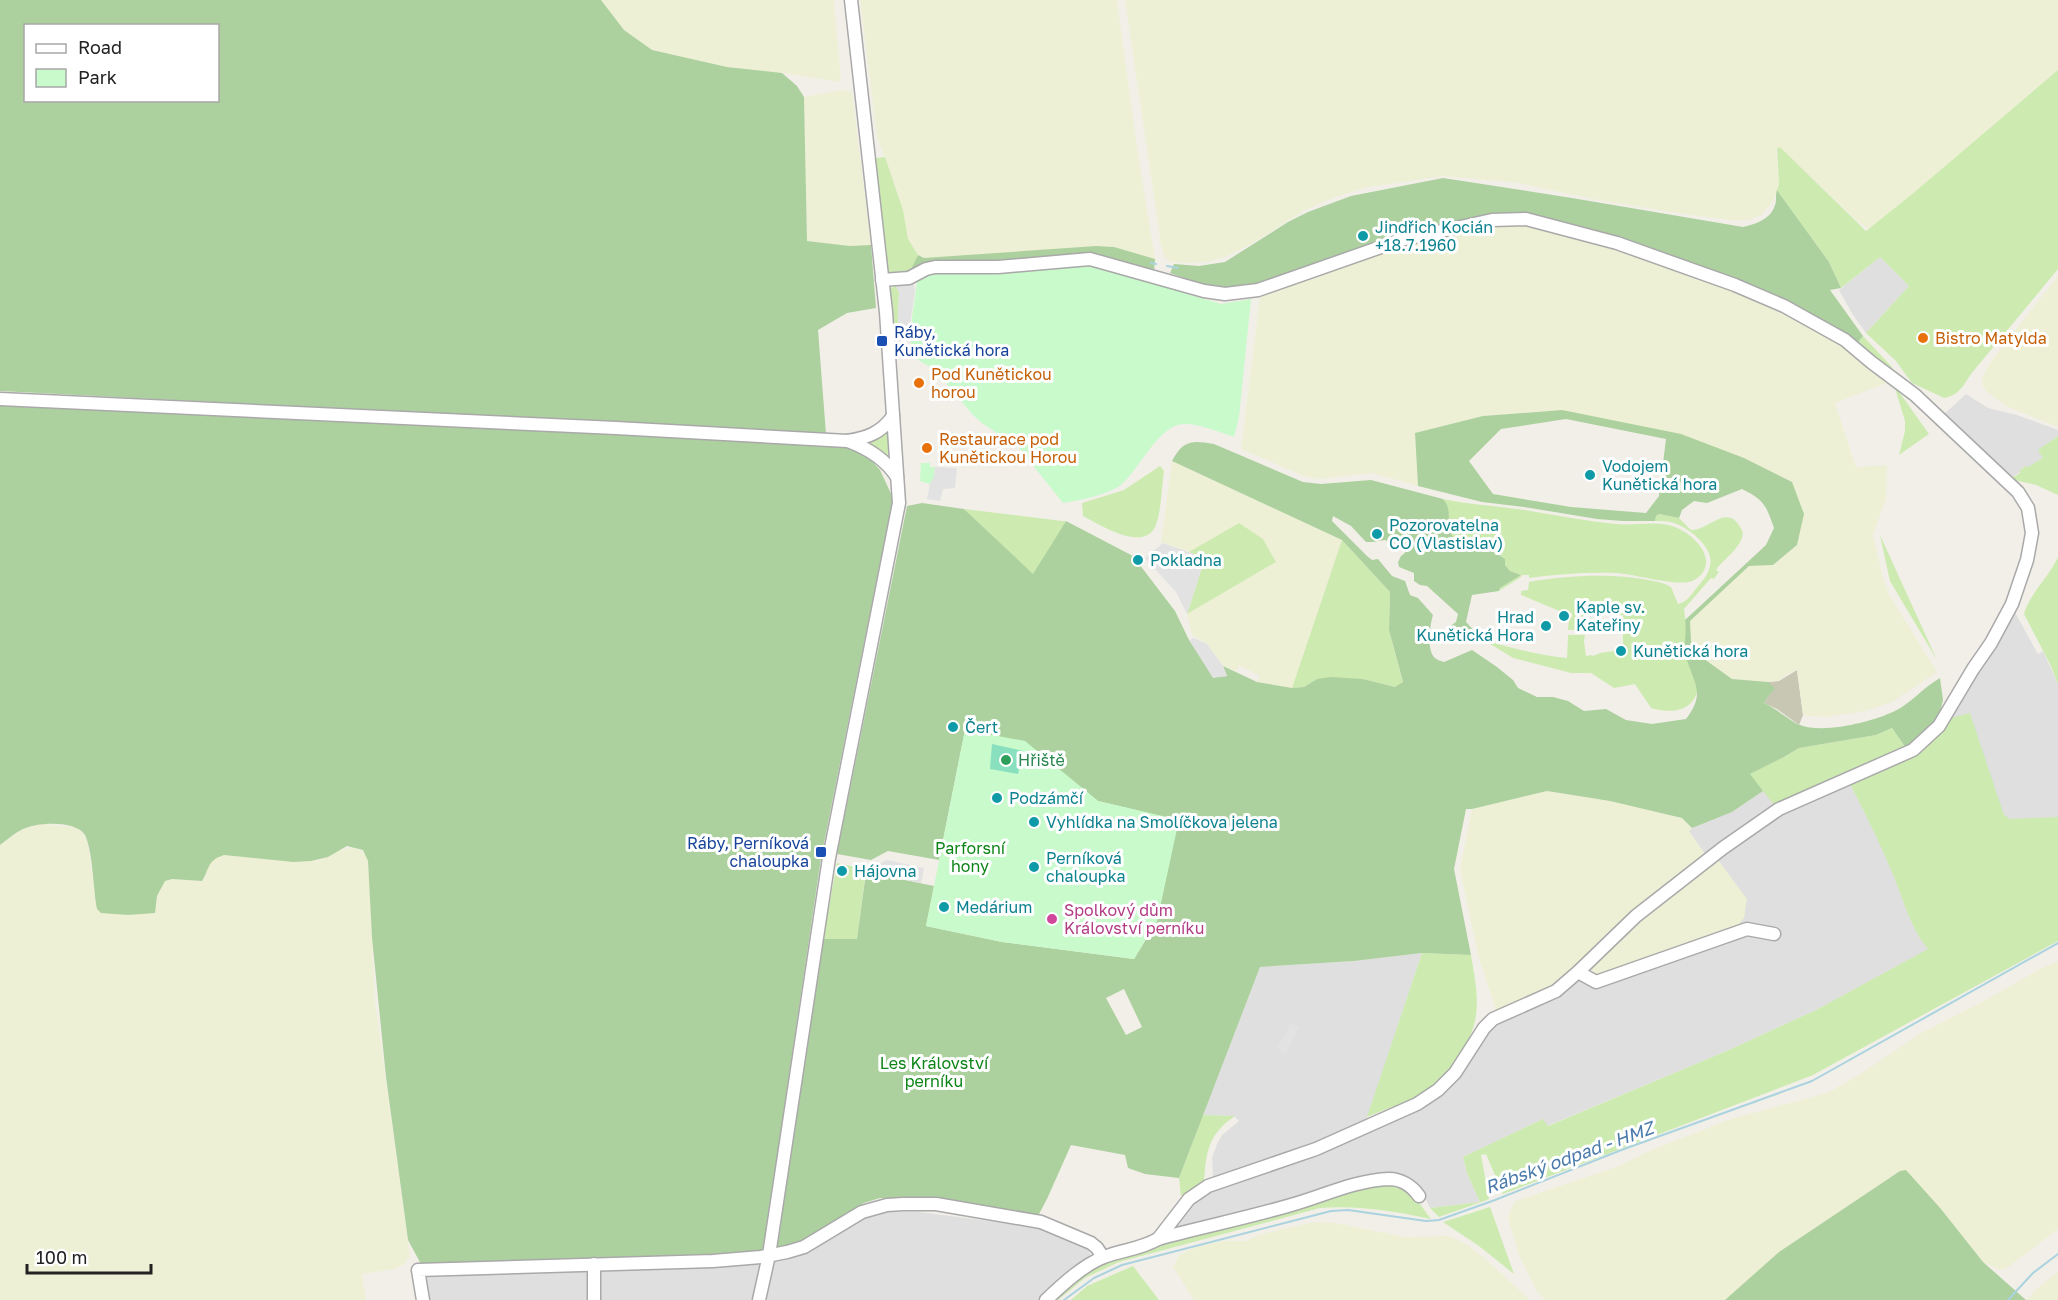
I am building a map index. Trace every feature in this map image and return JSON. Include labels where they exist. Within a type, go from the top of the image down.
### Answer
[{"type":"street","points":[[759,1300],[769,1255],[829,858],[899,503],[882,280],[851,0]]},
{"type":"street","points":[[882,280],[909,278],[926,268],[935,267],[998,267],[1090,259],[1204,291],[1225,294],[1258,290],[1401,240],[1492,220],[1526,219],[1617,243],[1735,285],[1784,306],[1831,331],[1915,395],[2018,492],[2028,507],[2032,533],[2027,560],[2012,604],[1991,643],[1939,726],[1913,750],[1779,809],[1723,848],[1636,916],[1553,993],[1493,1019],[1484,1028],[1455,1073],[1438,1090],[1410,1107],[1316,1149],[1208,1186],[1189,1199],[1158,1239]]},
{"type":"street","points":[[0,399],[605,427],[847,441],[874,434],[893,416]]},
{"type":"street","points":[[847,441],[875,456],[897,477]]},
{"type":"street","points":[[1578,972],[1596,982],[1747,928],[1774,934]]},
{"type":"street","points":[[1046,1300],[1085,1268],[1103,1257],[1148,1245],[1158,1239],[1379,1180],[1402,1181],[1419,1196]]},
{"type":"street","points":[[423,1300],[418,1270],[713,1261],[769,1255],[804,1247],[862,1212],[887,1205],[936,1204],[1041,1222],[1091,1243],[1103,1257]]},
{"type":"street","points":[[594,1264],[594,1300]]},
{"type":"shaded area","points":[[601,0],[834,0],[841,82],[727,67],[652,50],[624,30]]},
{"type":"shaded area","points":[[860,0],[1117,0],[1155,259],[1114,247],[1096,246],[972,256],[924,258],[918,255],[908,239],[899,196],[877,137]]},
{"type":"shaded area","points":[[1125,0],[2058,0],[2058,70],[1911,195],[1867,228],[1779,147],[1776,150],[1779,184],[1774,200],[1761,215],[1749,220],[1684,214],[1597,200],[1518,183],[1443,176],[1369,187],[1335,197],[1305,210],[1251,244],[1225,257],[1207,262],[1172,262],[1165,258],[1161,245]]},
{"type":"shaded area","points":[[841,90],[852,92],[871,245],[850,246],[807,241],[804,97]]},
{"type":"shaded area","points":[[1498,225],[1529,225],[1622,249],[1763,301],[1842,341],[1889,382],[1835,403],[1856,467],[1887,465],[1886,499],[1873,535],[1883,578],[1888,593],[1937,672],[1892,702],[1865,711],[1826,717],[1803,715],[1797,670],[1779,681],[1732,679],[1700,656],[1691,641],[1690,620],[1749,566],[1773,565],[1797,545],[1744,458],[1562,410],[1483,416],[1415,433],[1418,486],[1372,473],[1319,479],[1304,476],[1241,449],[1260,296],[1334,267],[1400,245]]},
{"type":"shaded area","points":[[1880,257],[1909,286],[1866,333],[1839,290]]},
{"type":"shaded area","points":[[2058,276],[2058,427],[2006,406],[1986,391],[1982,377],[1992,360]]},
{"type":"shaded area","points":[[913,283],[915,290],[909,331],[904,330],[902,351],[897,351],[899,293],[896,286]]},
{"type":"shaded area","points":[[1966,394],[1988,408],[2017,415],[2058,430],[2058,436],[2039,450],[2043,458],[2028,468],[2026,466],[2010,479],[1941,417]]},
{"type":"shaded area","points":[[1172,461],[1342,540],[1292,688],[1257,682],[1260,676],[1239,665],[1236,671],[1223,666],[1207,644],[1192,635],[1187,614],[1276,562],[1263,539],[1190,552],[1161,542]]},
{"type":"shaded area","points":[[935,467],[957,468],[955,488],[943,489],[940,501],[927,499]]},
{"type":"shaded area","points":[[1163,543],[1205,558],[1187,614],[1176,592],[1145,558]]},
{"type":"shaded area","points":[[2013,609],[2038,654],[2043,651],[2058,684],[2058,885],[2001,911],[1816,1010],[1729,1050],[1547,1126],[1543,1119],[1463,1157],[1467,1173],[1480,1202],[1430,1208],[1421,1189],[1172,1232],[1171,1229],[1187,1206],[1203,1192],[1424,1106],[1495,1022],[1625,930],[1764,822],[1915,754]]},
{"type":"shaded area","points":[[1194,638],[1207,644],[1223,666],[1227,676],[1213,678],[1189,640]]},
{"type":"shaded area","points":[[1797,670],[1803,715],[1799,725],[1777,709],[1764,703],[1770,694],[1768,682],[1779,681]]},
{"type":"shaded area","points":[[1749,774],[1783,803],[1707,857],[1688,831],[1697,825],[1732,812],[1763,791]]},
{"type":"shaded area","points":[[1547,791],[1610,801],[1682,818],[1692,828],[1689,831],[1707,857],[1548,991],[1497,1013],[1478,955],[1460,869],[1472,809]]},
{"type":"shaded area","points":[[44,824],[75,827],[84,834],[88,845],[97,909],[156,907],[157,896],[165,881],[173,879],[202,881],[206,876],[207,866],[215,858],[224,855],[297,862],[321,860],[349,848],[365,853],[368,861],[375,1001],[410,1257],[404,1264],[394,1269],[362,1274],[366,1300],[0,1300],[0,845],[25,828]]},
{"type":"shaded area","points":[[1716,857],[1747,899],[1744,918],[1739,924],[1598,975],[1591,975],[1588,967],[1625,930]]},
{"type":"shaded area","points":[[887,860],[924,868],[921,883],[866,872],[867,864],[875,866]]},
{"type":"shaded area","points":[[1422,953],[1366,1121],[1305,1149],[1213,1178],[1212,1158],[1217,1144],[1222,1135],[1239,1121],[1234,1116],[1203,1115],[1260,967],[1354,961]]},
{"type":"shaded area","points":[[2058,961],[2058,1229],[2007,1268],[2000,1270],[1983,1262],[1941,1209],[1906,1171],[1900,1171],[1779,1252],[1725,1300],[1545,1300],[1536,1290],[1520,1258],[1508,1218],[1516,1201],[1616,1167],[1654,1149],[1731,1119],[1827,1093],[1859,1075],[1921,1033]]},
{"type":"shaded area","points":[[1291,1023],[1300,1027],[1284,1056],[1277,1047]]},
{"type":"shaded area","points":[[886,1212],[919,1212],[1012,1224],[1015,1221],[1030,1223],[1087,1245],[1091,1258],[1040,1300],[429,1300],[425,1275],[760,1263],[774,1260],[848,1224]]},
{"type":"shaded area","points":[[1314,1222],[1335,1223],[1405,1237],[1449,1236],[1468,1245],[1530,1300],[1194,1300],[1173,1267],[1179,1255],[1199,1246],[1223,1241],[1247,1241],[1258,1235]]},
{"type":"shaded area","points":[[2058,1272],[2058,1300],[2026,1300],[2041,1285]]},
{"type":"green space","points":[[0,0],[601,0],[624,30],[652,50],[727,67],[782,73],[797,86],[804,97],[807,241],[850,246],[871,245],[876,308],[847,313],[818,330],[826,434],[0,391]]},
{"type":"green space","points":[[2058,70],[2058,269],[1960,389],[1944,398],[1912,383],[1896,361],[1866,333],[1909,286],[1880,257],[1841,288],[1829,262],[1777,190],[1779,184],[1777,149],[1779,147],[1782,149],[1866,231]]},
{"type":"green space","points":[[885,157],[903,210],[908,239],[918,255],[910,271],[892,275],[886,272],[875,164],[876,158]]},
{"type":"green space","points":[[1443,178],[1743,227],[1758,222],[1770,214],[1776,203],[1777,190],[1829,262],[1841,288],[1830,290],[1863,336],[1856,345],[1809,316],[1546,221],[1431,228],[1369,244],[1251,287],[1219,290],[1170,273],[1174,264],[1199,266],[1225,262],[1288,222],[1351,196]]},
{"type":"green space","points":[[1096,246],[1114,247],[1155,259],[1154,273],[910,271],[918,255],[924,258]]},
{"type":"green space","points":[[1078,264],[1115,270],[1221,304],[1251,299],[1239,417],[1234,437],[1196,425],[1175,426],[1158,439],[1121,485],[1102,494],[1063,503],[1020,449],[982,423],[935,370],[910,355],[912,317],[917,282],[920,277],[929,273]]},
{"type":"green space","points":[[896,286],[899,292],[897,353],[894,349],[888,289]]},
{"type":"green space","points":[[1863,336],[1892,367],[1891,372],[1856,345]]},
{"type":"green space","points":[[1894,385],[1929,434],[1899,455],[1905,421]]},
{"type":"green space","points":[[0,406],[617,433],[825,445],[861,449],[880,470],[893,498],[821,858],[763,1252],[422,1266],[408,1240],[386,1077],[372,938],[368,861],[363,850],[347,846],[328,857],[293,862],[224,855],[211,863],[202,881],[172,879],[165,881],[157,896],[155,913],[128,915],[101,913],[97,909],[90,851],[85,835],[80,830],[65,825],[37,825],[20,831],[0,845]]},
{"type":"green space","name":"Les Království perníku","points":[[1562,410],[1681,434],[1744,458],[1792,482],[1804,514],[1797,545],[1773,565],[1749,566],[1690,621],[1691,641],[1700,656],[1732,679],[1768,682],[1775,689],[1764,703],[1800,725],[1822,728],[1848,726],[1874,719],[1901,708],[1940,678],[1943,700],[1937,724],[1906,748],[1892,728],[1876,735],[1799,748],[1750,774],[1763,791],[1732,812],[1692,828],[1682,818],[1610,801],[1547,791],[1466,809],[1454,869],[1471,955],[1422,953],[1354,961],[1260,967],[1179,1178],[1145,1174],[1128,1168],[1125,1155],[1071,1145],[1038,1216],[939,1200],[880,1198],[864,1203],[797,1246],[778,1249],[776,1247],[823,939],[857,939],[866,872],[934,886],[926,926],[1002,942],[1134,959],[1157,921],[1178,820],[1098,801],[1025,742],[965,730],[939,860],[888,851],[871,860],[837,854],[907,506],[922,503],[964,509],[1033,574],[1066,521],[1133,556],[1175,611],[1189,640],[1217,677],[1227,676],[1223,666],[1257,682],[1292,688],[1304,687],[1317,679],[1331,677],[1363,679],[1395,687],[1403,682],[1389,630],[1390,592],[1342,540],[1172,461],[1184,445],[1194,442],[1214,444],[1303,482],[1321,484],[1371,480],[1443,499],[1448,510],[1450,530],[1456,541],[1490,550],[1505,559],[1505,565],[1510,571],[1521,575],[1500,588],[1499,591],[1472,595],[1466,622],[1482,639],[1459,634],[1449,627],[1456,622],[1458,614],[1427,586],[1414,581],[1414,573],[1399,567],[1398,562],[1405,553],[1403,549],[1385,540],[1366,542],[1351,526],[1333,516],[1332,521],[1367,556],[1372,560],[1378,559],[1392,576],[1405,581],[1410,595],[1418,598],[1433,615],[1430,649],[1435,658],[1444,662],[1472,650],[1513,680],[1518,688],[1537,697],[1553,697],[1568,701],[1584,711],[1606,709],[1626,720],[1652,724],[1686,719],[1696,702],[1697,695],[1685,653],[1685,620],[1766,545],[1774,528],[1763,504],[1755,496],[1742,489],[1707,503],[1694,501],[1682,510],[1679,518],[1659,514],[1655,521],[1622,521],[1482,502],[1418,486],[1415,433],[1483,416]],"holes":[[[1566,419],[1666,439],[1659,496],[1646,513],[1571,507],[1493,494],[1469,461],[1501,429]],[[1124,989],[1142,1027],[1126,1035],[1106,998]]]},
{"type":"green space","points":[[890,429],[892,463],[865,445]]},
{"type":"green space","points":[[944,436],[958,437],[957,448],[944,447]]},
{"type":"green space","points":[[2058,436],[2058,495],[2036,485],[2010,479],[2026,466],[2043,458],[2038,450]]},
{"type":"green space","points":[[921,463],[930,463],[930,467],[935,467],[934,477],[930,484],[920,481]]},
{"type":"green space","points":[[1160,466],[1164,471],[1160,508],[1155,527],[1149,534],[1131,537],[1110,530],[1083,516],[1082,503],[1124,490]]},
{"type":"green space","points":[[1443,499],[1604,523],[1668,525],[1680,529],[1696,541],[1704,552],[1706,564],[1702,574],[1692,581],[1685,582],[1616,573],[1529,578],[1529,575],[1522,575],[1499,591],[1500,588],[1521,575],[1510,571],[1505,565],[1505,559],[1490,550],[1461,544],[1453,539]]},
{"type":"green space","points":[[964,509],[1062,521],[1066,521],[1033,575]]},
{"type":"green space","points":[[1659,514],[1679,518],[1691,530],[1725,517],[1732,518],[1738,523],[1743,533],[1739,544],[1716,570],[1719,572],[1714,579],[1711,578],[1684,609],[1687,632],[1686,656],[1698,687],[1692,702],[1687,706],[1674,711],[1651,708],[1635,684],[1614,688],[1591,673],[1571,673],[1513,658],[1482,639],[1524,651],[1567,658],[1568,635],[1585,635],[1586,656],[1614,651],[1618,656],[1625,655],[1627,649],[1623,643],[1623,615],[1586,614],[1585,630],[1568,630],[1572,613],[1562,612],[1521,595],[1521,591],[1528,590],[1529,582],[1579,576],[1615,576],[1665,584],[1671,587],[1678,604],[1684,602],[1708,573],[1711,559],[1705,546],[1687,529],[1672,522],[1655,521]]},
{"type":"green space","points":[[1239,523],[1263,539],[1276,562],[1187,614],[1205,558],[1189,552]]},
{"type":"green space","points":[[1880,535],[1937,660],[1890,581]]},
{"type":"green space","points":[[1342,540],[1390,592],[1389,630],[1403,683],[1395,687],[1363,679],[1317,679],[1304,687],[1292,688]]},
{"type":"green space","points":[[2058,557],[2058,684],[2024,614]]},
{"type":"green space","points":[[1970,713],[2004,815],[2010,819],[2058,817],[2058,941],[1813,1075],[1503,1194],[1486,1154],[1481,1155],[1489,1199],[1439,1217],[1430,1208],[1480,1202],[1467,1173],[1463,1157],[1543,1119],[1548,1126],[1729,1050],[1816,1010],[1928,949],[1912,924],[1884,853],[1850,784],[1947,719]]},
{"type":"green space","points":[[1892,728],[1906,748],[1775,806],[1749,774],[1799,748],[1876,735]]},
{"type":"green space","name":"Parforsní hony","points":[[965,730],[1025,741],[1098,801],[1179,820],[1157,921],[1134,959],[1002,942],[926,926]]},
{"type":"green space","name":"Hřiště","points":[[992,744],[1023,751],[1018,774],[990,769]]},
{"type":"green space","points":[[837,863],[866,869],[857,939],[823,939]]},
{"type":"green space","points":[[1422,953],[1471,955],[1477,1000],[1474,1025],[1465,1047],[1451,1067],[1434,1084],[1412,1098],[1367,1117]]},
{"type":"green space","points":[[1203,1115],[1235,1116],[1219,1130],[1210,1145],[1204,1183],[1181,1196],[1179,1178]]},
{"type":"green space","points":[[1906,1170],[1941,1209],[1983,1262],[2026,1300],[1725,1300],[1779,1252],[1900,1171]]},
{"type":"green space","points":[[1389,1182],[1411,1192],[1431,1219],[1376,1209],[1320,1208],[1119,1262],[1085,1278],[1058,1300],[1052,1300],[1074,1281],[1114,1258],[1319,1198]]},
{"type":"green space","points":[[1490,1207],[1514,1274],[1479,1246],[1443,1222]]},
{"type":"green space","points":[[1133,1266],[1159,1300],[1071,1300],[1087,1286]]},
{"type":"waterway","points":[[1151,263],[1156,264]]},
{"type":"waterway","points":[[1167,266],[1178,268]]},
{"type":"waterway","name":"Rábský odpad - HMZ","points":[[1064,1300],[1094,1278],[1122,1265],[1331,1211],[1348,1210],[1426,1221],[1439,1220],[1495,1200],[1624,1149],[1812,1081],[2058,943]]},
{"type":"waterway","points":[[2008,1300],[2033,1273],[2058,1254]]},
{"type":"place","name":"Jindřich Kocián +18.7.1960","points":[[1363,236]]},
{"type":"place","name":"Bistro Matylda","points":[[1923,338]]},
{"type":"place","name":"Ráby, Kunětická hora","points":[[882,341]]},
{"type":"place","name":"Pod Kunětickou horou","points":[[919,383]]},
{"type":"place","name":"Restaurace pod Kunětickou Horou","points":[[927,448]]},
{"type":"place","name":"Vodojem Kunětická hora","points":[[1590,475]]},
{"type":"place","name":"Pozorovatelna CO (Vlastislav)","points":[[1377,534]]},
{"type":"place","name":"Pokladna","points":[[1138,560]]},
{"type":"place","name":"Kaple sv. Kateřiny","points":[[1564,616]]},
{"type":"place","name":"Hrad Kunětická Hora","points":[[1546,626]]},
{"type":"place","name":"Kunětická hora","points":[[1621,651]]},
{"type":"place","name":"Čert","points":[[953,727]]},
{"type":"place","name":"Hřiště","points":[[1006,760]]},
{"type":"place","name":"Podzámčí","points":[[997,798]]},
{"type":"place","name":"Vyhlídka na Smolíčkova jelena","points":[[1034,822]]},
{"type":"place","name":"Ráby, Perníková chaloupka","points":[[821,852]]},
{"type":"place","name":"Perníková chaloupka","points":[[1034,867]]},
{"type":"place","name":"Hájovna","points":[[842,871]]},
{"type":"place","name":"Medárium","points":[[944,907]]},
{"type":"place","name":"Spolkový dům Království perníku","points":[[1052,919]]}]
